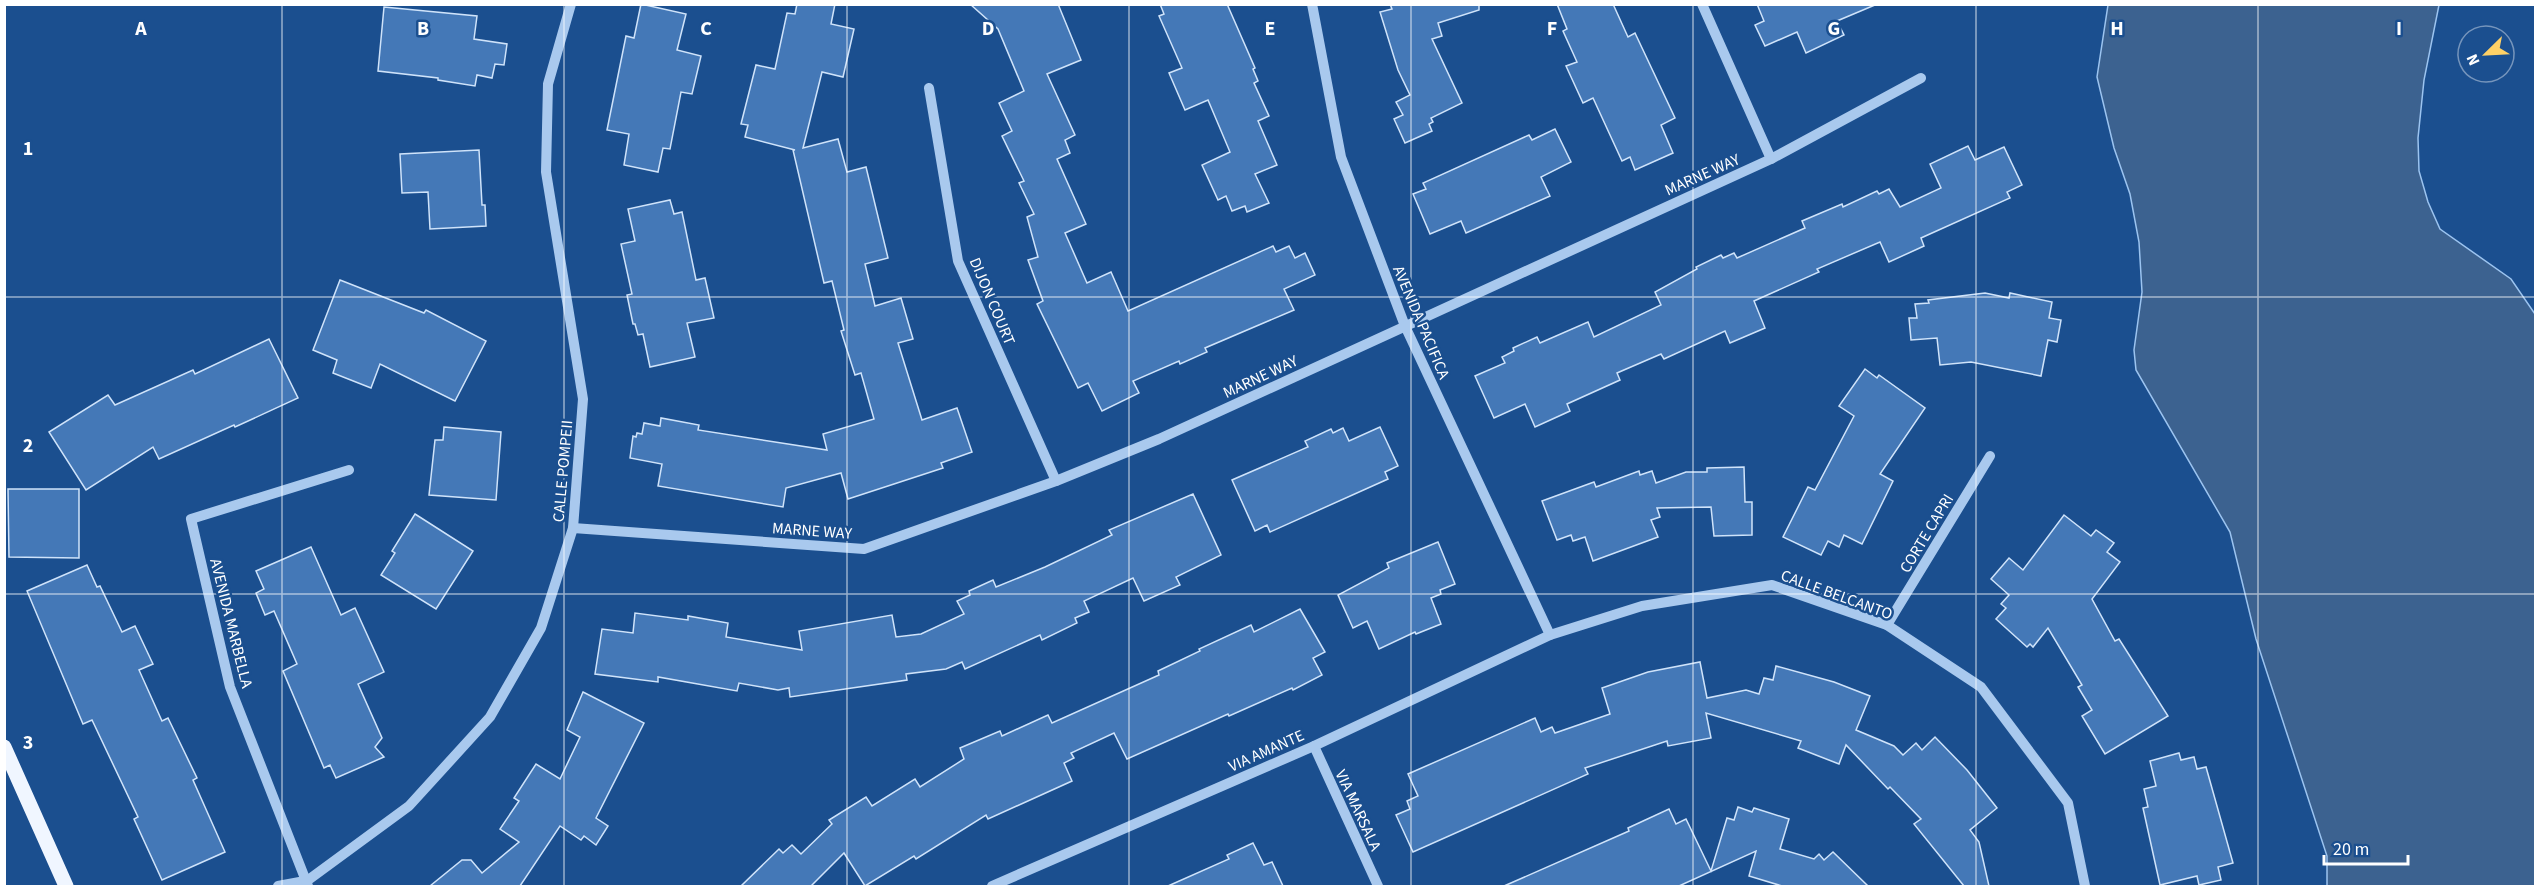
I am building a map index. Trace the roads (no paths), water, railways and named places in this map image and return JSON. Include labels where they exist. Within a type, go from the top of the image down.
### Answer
[{"type":"main road","points":[[4,747],[66,886]]},
{"type":"street","name":"CALLE POMPEII","points":[[278,886],[304,885],[409,806],[490,717],[541,628],[573,528],[583,399],[546,172],[548,84],[571,4]]},
{"type":"street","name":"AVENIDA PACIFICA","points":[[1312,4],[1341,157],[1405,326],[1550,635]]},
{"type":"street","points":[[1702,4],[1770,159]]},
{"type":"street","name":"MARNE WAY","points":[[573,528],[864,549],[1056,481],[1159,439],[1770,159],[1921,78]]},
{"type":"street","name":"DIJON COURT","points":[[929,88],[958,261],[1056,481]]},
{"type":"street","name":"CORTE CAPRI","points":[[1887,625],[1990,456]]},
{"type":"street","name":"AVENIDA MARBELLA","points":[[304,885],[230,687],[191,519],[349,470]]},
{"type":"street","name":"CALLE BELCANTO","points":[[1550,635],[1642,606],[1772,585],[1887,625],[1981,687],[2068,803],[2085,886]]},
{"type":"street","name":"VIA AMANTE","points":[[992,886],[1314,746],[1550,635]]},
{"type":"street","name":"VIA MARSALA","points":[[1314,746],[1378,886]]},
{"type":"water","points":[[2108,5],[2439,5],[2424,80],[2418,138],[2419,171],[2428,202],[2440,229],[2511,279],[2535,314],[2535,886],[2327,886],[2327,856],[2256,639],[2230,532],[2136,370],[2134,350],[2142,292],[2139,242],[2130,194],[2114,148],[2097,77]]}]
